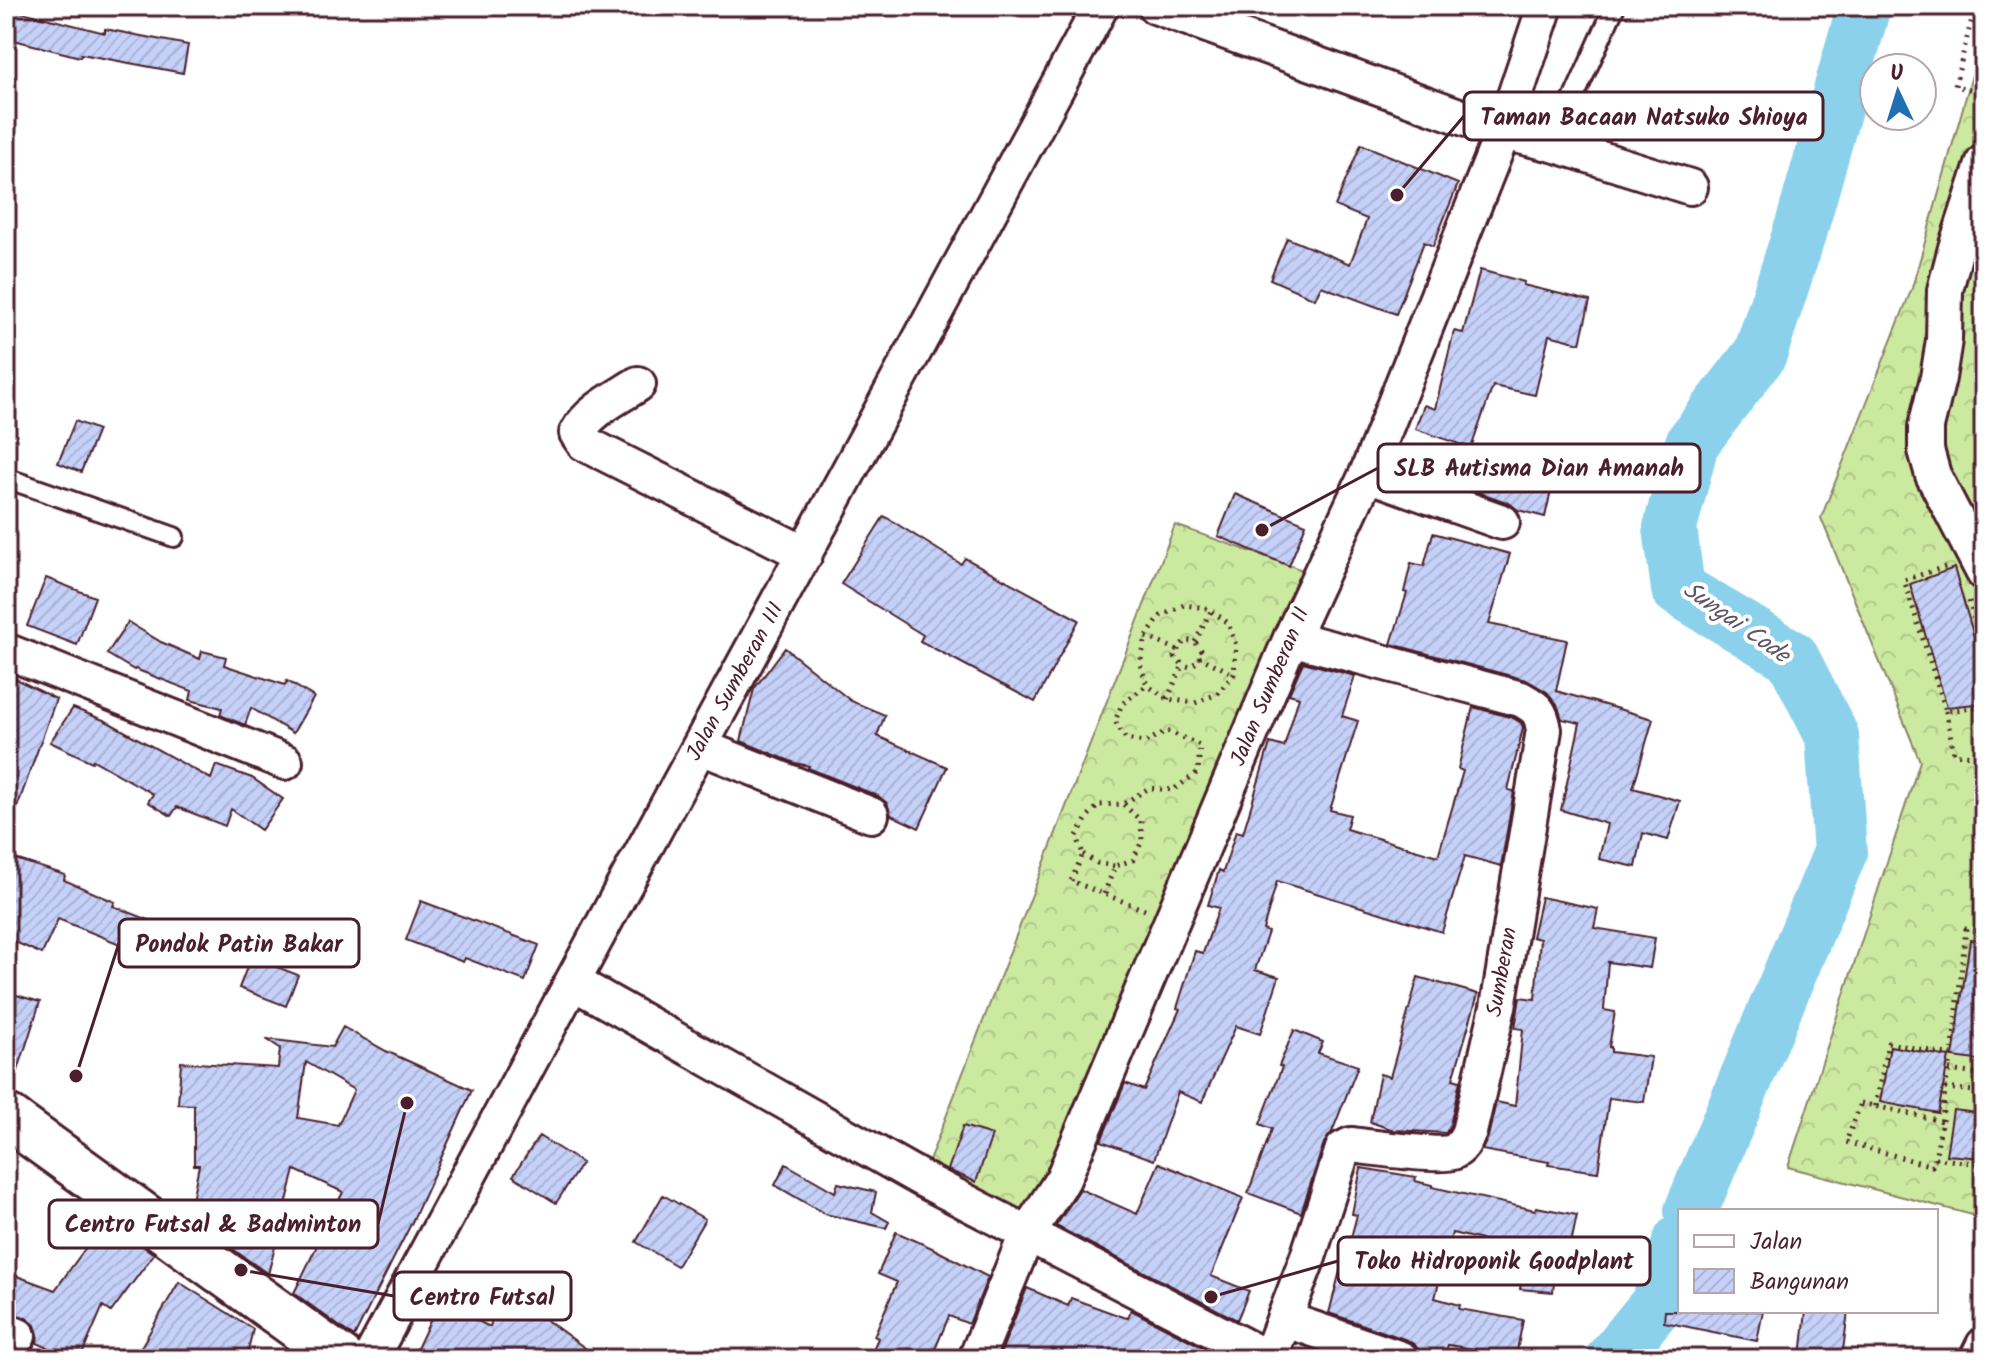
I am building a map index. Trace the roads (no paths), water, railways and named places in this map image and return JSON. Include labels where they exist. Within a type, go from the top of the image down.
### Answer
[{"type":"main road","points":[[6,1116],[342,1359]]},
{"type":"street","name":"Jalan Sumberan III","points":[[370,1359],[1101,6]]},
{"type":"street","points":[[1155,6],[1503,132],[1553,144],[1690,187]]},
{"type":"street","name":"Jalan Sumberan II","points":[[976,1359],[1027,1234],[1063,1179],[1291,638],[1367,474],[1503,132],[1545,6]]},
{"type":"street","points":[[1970,577],[1933,475],[1926,450],[1926,427],[1944,340],[1945,290],[1984,162]]},
{"type":"street","points":[[638,384],[583,423],[577,433],[584,443],[805,554]]},
{"type":"street","points":[[1367,474],[1502,522]]},
{"type":"street","name":"Sumberan","points":[[1269,1359],[1308,1257],[1343,1149],[1351,1145],[1451,1153],[1462,1146],[1469,1132],[1498,1007],[1544,730],[1537,708],[1521,699],[1291,638]]},
{"type":"street","points":[[6,651],[285,762]]},
{"type":"street","points":[[701,747],[871,815]]},
{"type":"street","points":[[573,982],[922,1179],[1269,1359]]},
{"type":"street","points":[[1284,1319],[1401,1359]]},
{"type":"street","points":[[1977,1359],[1984,1345]]},
{"type":"lane","points":[[1553,144],[1615,6]]},
{"type":"lane","points":[[6,478],[174,537]]},
{"type":"waterway","name":"Sungai Code","points":[[1692,1209],[1840,853],[1832,736],[1792,657],[1678,589],[1670,528],[1692,443],[1760,354],[1803,222],[1864,6]]},
{"type":"waterway","name":"Sungai Code","points":[[1612,1359],[1657,1304],[1678,1246]]},
{"type":"place","name":"Taman Bacaan Natsuko Shioya","points":[[1397,195]]},
{"type":"place","name":"SLB Autisma Dian Amanah","points":[[1262,530]]},
{"type":"place","name":"Pondok Patin Bakar","points":[[76,1076]]},
{"type":"place","name":"Centro Futsal & Badminton","points":[[407,1103]]},
{"type":"place","name":"Centro Futsal","points":[[241,1270]]},
{"type":"place","name":"Toko Hidroponik Goodplant","points":[[1211,1297]]}]
